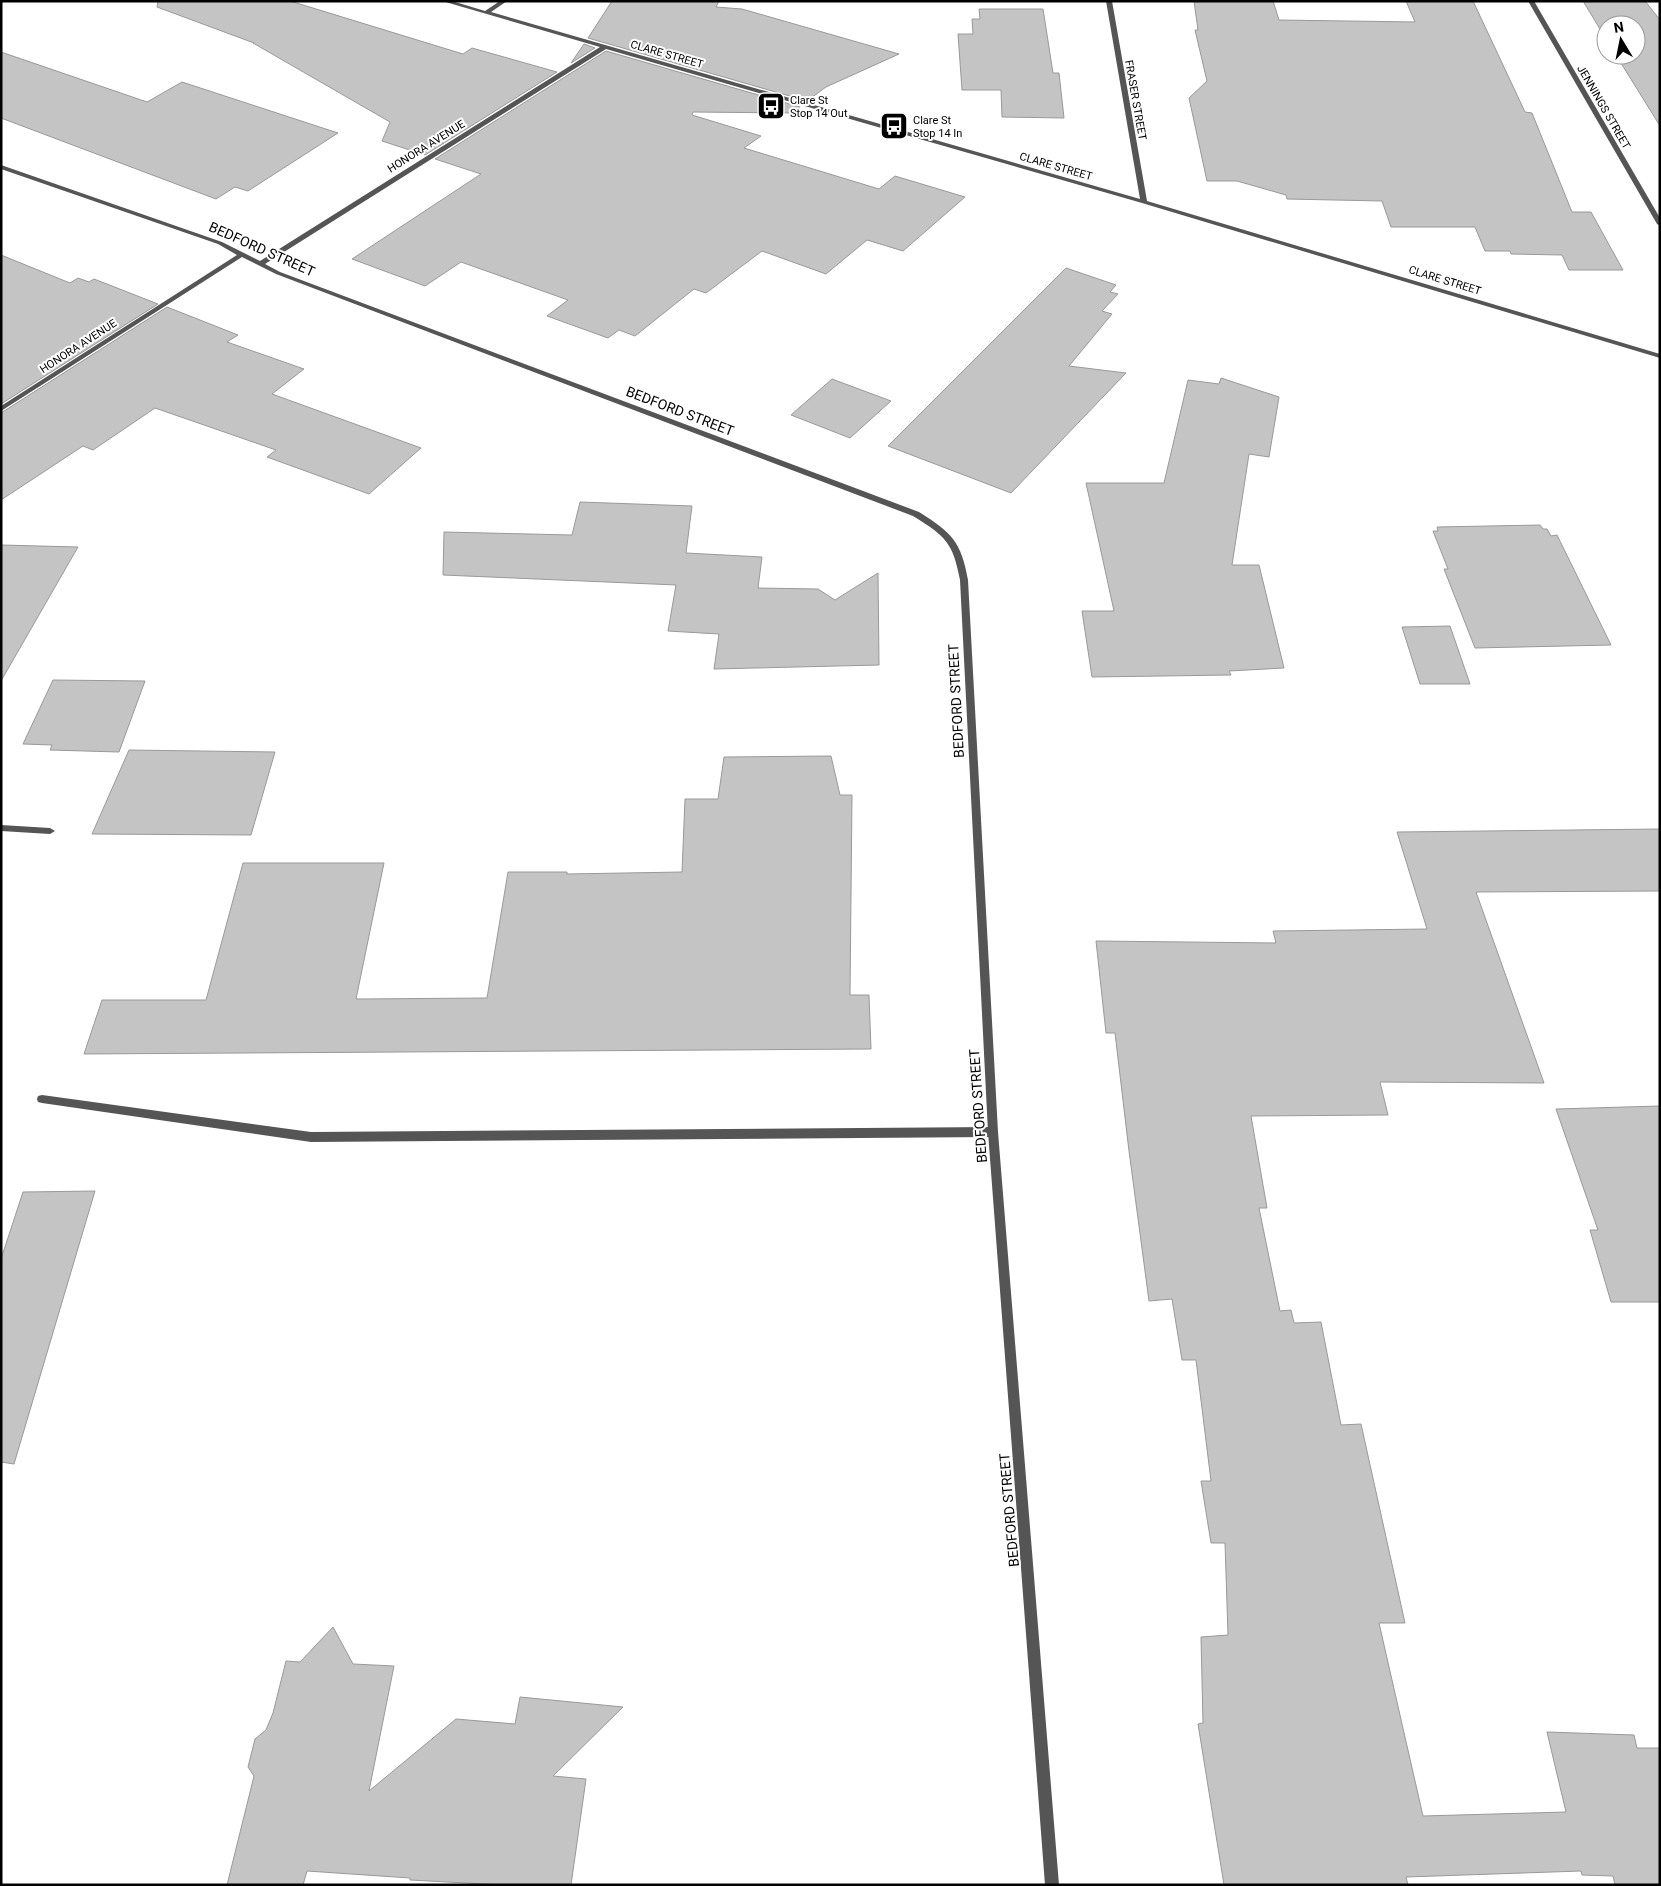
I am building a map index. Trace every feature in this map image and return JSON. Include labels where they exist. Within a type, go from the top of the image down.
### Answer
[{"type":"street","name":"CLARE STREET","points":[[445,1],[1144,202],[1660,356]]},
{"type":"street","points":[[486,12],[504,1]]},
{"type":"street","name":"FRASER STREET","points":[[1109,1],[1144,202]]},
{"type":"street","name":"JENNINGS STREET","points":[[1531,1],[1660,224]]},
{"type":"street","name":"HONORA AVENUE","points":[[260,264],[605,47]]},
{"type":"street","name":"BEDFORD STREET","points":[[1,167],[220,243],[278,273],[916,514],[945,531],[960,554],[964,580],[993,1132],[1052,1885]]},
{"type":"street","name":"HONORA AVENUE","points":[[1,409],[243,254]]},
{"type":"street","points":[[1,828],[50,831]]},
{"type":"street","points":[[42,1099],[311,1137],[993,1132]]},
{"type":"building","points":[[158,1],[290,1],[463,54],[472,48],[557,72],[425,155],[382,141],[390,122],[254,43],[157,7]]},
{"type":"building","points":[[612,1],[719,1],[716,7],[742,9],[899,54],[826,87],[807,101],[588,38]]},
{"type":"building","points":[[1194,1],[1273,1],[1279,20],[1415,22],[1406,1],[1473,1],[1525,112],[1532,113],[1572,212],[1591,212],[1623,270],[1569,270],[1562,255],[1511,254],[1510,251],[1485,251],[1475,227],[1391,227],[1382,201],[1287,199],[1286,195],[1237,181],[1207,181],[1189,98],[1207,81],[1195,30],[1198,30]]},
{"type":"building","points":[[1583,1],[1645,1],[1660,20],[1660,126],[1622,65],[1646,65],[1646,15],[1596,15],[1596,22]]},
{"type":"building","points":[[979,9],[1043,9],[1053,73],[1059,73],[1064,118],[1002,117],[1001,90],[962,90],[958,34],[973,34],[972,19],[980,19]]},
{"type":"building","points":[[584,44],[595,48],[571,63]]},
{"type":"building","points":[[606,51],[800,107],[791,113],[693,112],[692,115],[761,136],[744,148],[879,189],[895,176],[965,197],[903,251],[867,240],[826,274],[762,251],[706,293],[694,289],[635,336],[619,330],[608,338],[547,316],[568,300],[461,262],[425,286],[352,259],[481,174],[435,159]]},
{"type":"building","points":[[1,52],[147,102],[182,82],[338,133],[248,191],[235,187],[216,199],[1,118]]},
{"type":"building","points":[[1,255],[70,283],[78,278],[89,282],[94,279],[158,304],[1,404]]},
{"type":"building","points":[[1066,268],[1116,285],[1110,292],[1118,294],[1102,311],[1112,314],[1069,366],[1126,373],[1011,493],[888,446]]},
{"type":"building","points":[[167,307],[238,335],[227,342],[304,369],[272,394],[421,448],[369,494],[267,457],[276,450],[155,408],[93,450],[83,446],[1,500],[1,413]]},
{"type":"building","points":[[1221,378],[1279,397],[1269,457],[1249,454],[1232,565],[1259,565],[1284,668],[1229,671],[1231,675],[1092,677],[1082,611],[1114,611],[1086,483],[1164,483],[1188,380],[1219,384]]},
{"type":"building","points":[[832,379],[891,401],[850,438],[791,415]]},
{"type":"building","points":[[580,502],[692,506],[686,553],[762,557],[758,588],[818,589],[835,600],[878,573],[879,665],[714,669],[719,634],[668,631],[676,585],[443,575],[444,532],[572,535]]},
{"type":"building","points":[[1540,525],[1543,529],[1547,529],[1551,536],[1557,535],[1611,645],[1475,648],[1444,569],[1448,569],[1433,531],[1438,531],[1437,527]]},
{"type":"building","points":[[1,545],[78,547],[1,681]]},
{"type":"building","points":[[1450,626],[1470,684],[1420,684],[1402,627]]},
{"type":"building","points":[[53,680],[145,681],[119,752],[50,750],[52,745],[23,744]]},
{"type":"building","points":[[129,750],[275,752],[251,835],[92,834]]},
{"type":"building","points":[[831,756],[840,795],[852,795],[850,995],[869,995],[871,1049],[84,1054],[102,1000],[206,1000],[243,863],[384,863],[356,999],[487,998],[508,872],[567,872],[567,874],[682,872],[685,799],[718,799],[724,757]]},
{"type":"building","points":[[1660,829],[1660,891],[1476,892],[1544,1083],[1380,1082],[1388,1115],[1251,1116],[1267,1208],[1259,1208],[1280,1311],[1291,1310],[1294,1323],[1321,1322],[1341,1425],[1361,1424],[1405,1623],[1379,1623],[1423,1816],[1566,1812],[1547,1732],[1634,1735],[1637,1748],[1660,1748],[1660,1885],[1615,1885],[1613,1876],[1582,1875],[1581,1871],[1406,1877],[1408,1885],[1224,1885],[1198,1724],[1203,1723],[1201,1637],[1228,1635],[1225,1543],[1211,1543],[1201,1481],[1211,1481],[1196,1360],[1182,1360],[1172,1299],[1149,1301],[1115,1033],[1106,1033],[1096,941],[1276,943],[1273,931],[1427,929],[1397,832]]},
{"type":"building","points":[[1660,1106],[1660,1302],[1611,1302],[1590,1230],[1598,1230],[1556,1109]]},
{"type":"building","points":[[95,1191],[14,1464],[1,1462],[1,1259],[23,1192]]},
{"type":"building","points":[[333,1627],[353,1664],[394,1666],[369,1791],[456,1719],[515,1724],[520,1697],[623,1707],[553,1776],[586,1779],[571,1885],[504,1885],[410,1880],[410,1878],[307,1871],[303,1885],[227,1885],[254,1776],[248,1767],[255,1739],[266,1730],[273,1713],[286,1661],[300,1662]]},
{"type":"place","name":"Clare St Stop 14 Out","points":[[771,106]]},
{"type":"place","name":"Clare St Stop 14 In","points":[[894,126]]}]
